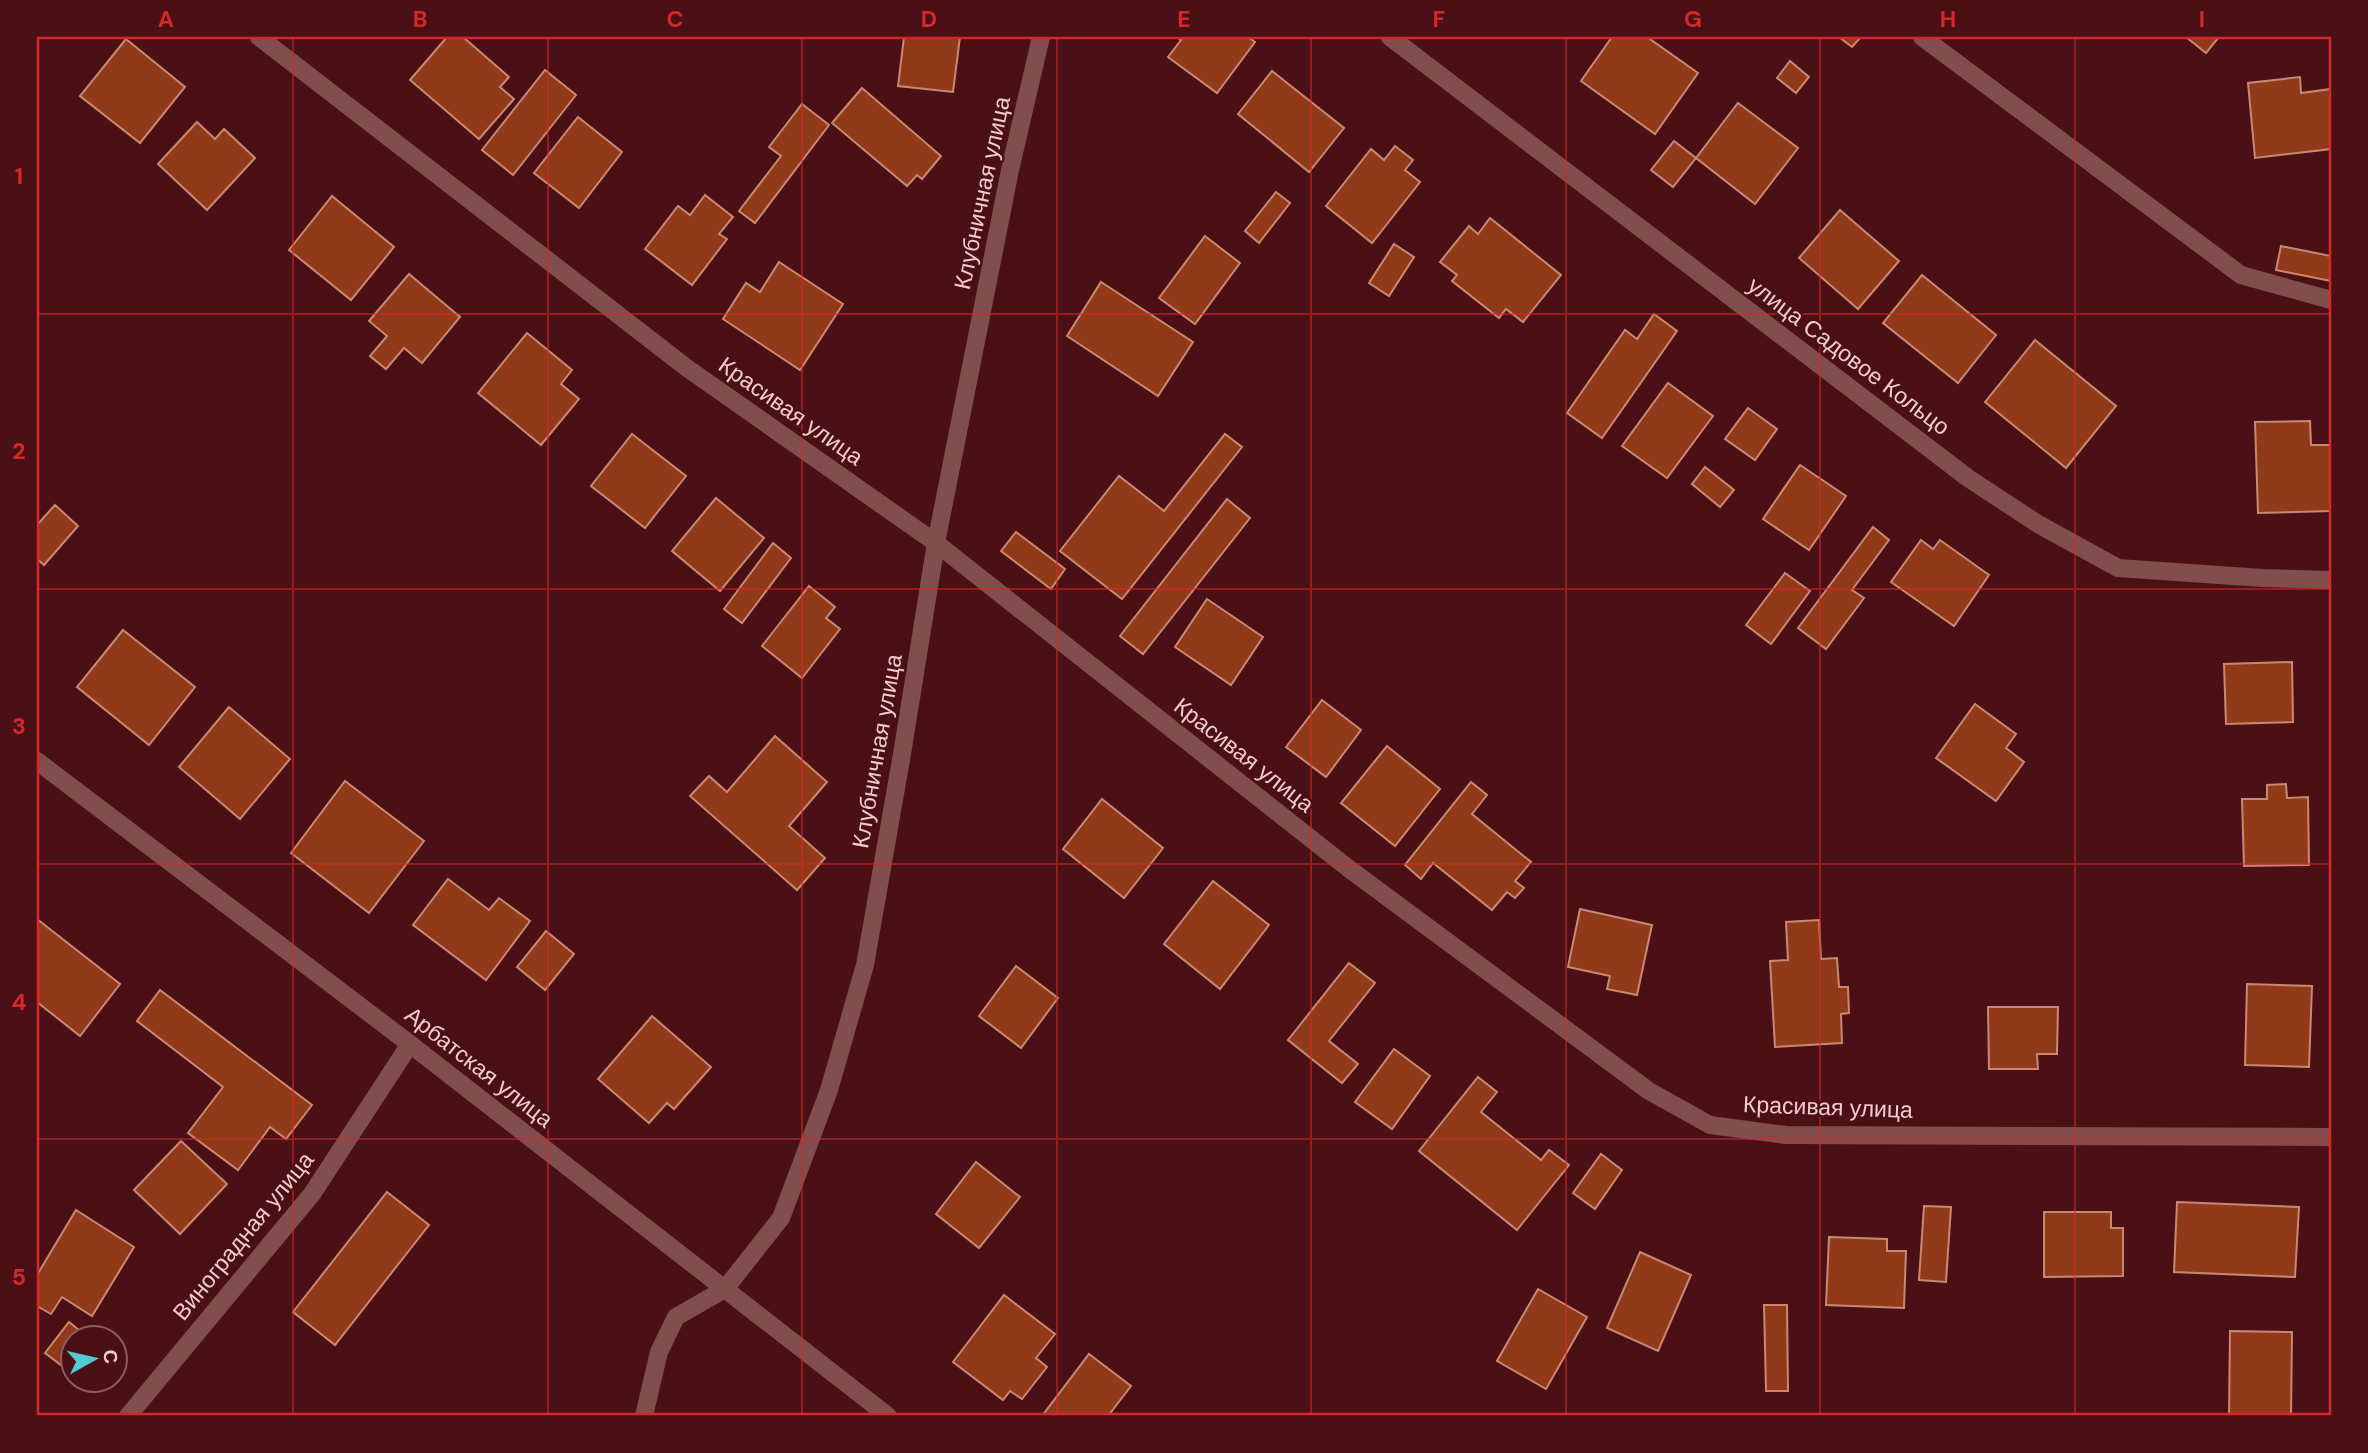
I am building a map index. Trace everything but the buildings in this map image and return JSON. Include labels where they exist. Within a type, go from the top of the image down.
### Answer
[{"type":"street","name":"Красивая улица","points":[[259,37],[687,369],[936,542],[1348,868],[1649,1091],[1710,1125],[1786,1135],[2331,1137]]},
{"type":"street","name":"Клубничная улица","points":[[644,1416],[659,1352],[676,1317],[725,1289],[782,1218],[829,1090],[867,952],[936,542],[1010,170],[1041,37]]},
{"type":"street","name":"улица Садовое Кольцо","points":[[1390,37],[1968,478],[2038,524],[2118,568],[2331,580]]},
{"type":"street","points":[[1923,37],[2241,275],[2331,300]]},
{"type":"street","name":"Арбатская улица","points":[[37,761],[410,1044],[888,1416]]},
{"type":"street","name":"Виноградная улица","points":[[128,1416],[312,1194],[410,1044]]}]
